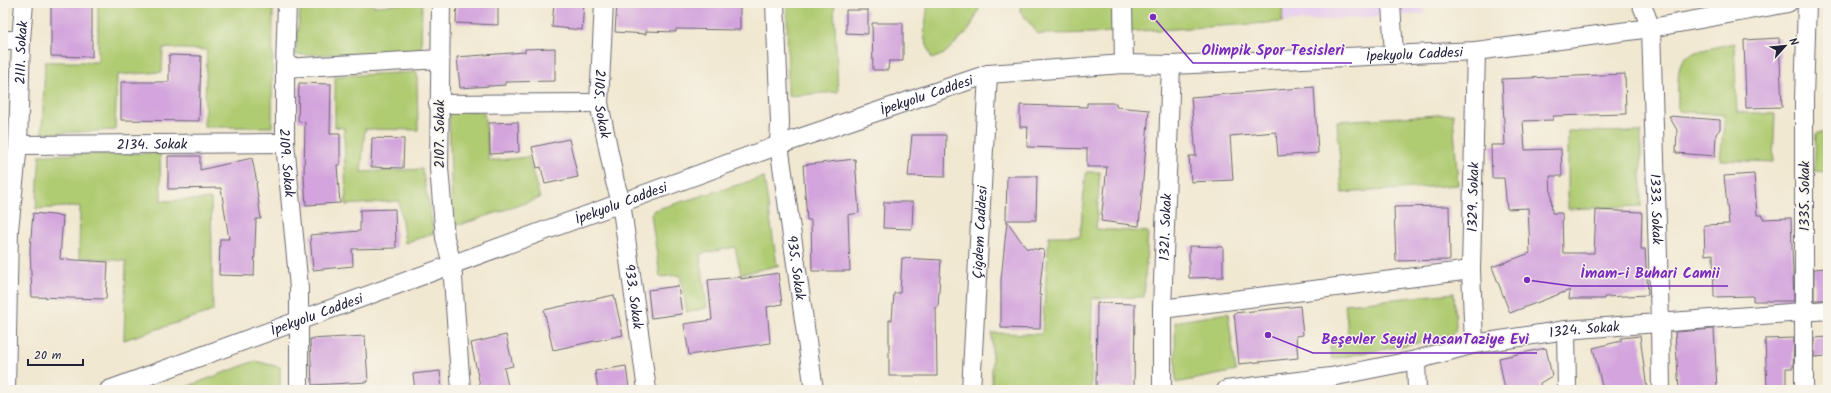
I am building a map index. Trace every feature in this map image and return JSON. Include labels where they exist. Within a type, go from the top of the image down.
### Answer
[{"type":"street","name":"2111. Sokak","points":[[6,390],[6,230],[18,145],[21,40],[24,3]]},
{"type":"street","name":"2109. Sokak","points":[[286,3],[285,143],[299,288],[299,390]]},
{"type":"street","name":"2107. Sokak","points":[[441,3],[438,168],[445,238],[452,264],[461,390]]},
{"type":"street","name":"2105. Sokak","points":[[604,3],[599,103],[615,182],[621,202]]},
{"type":"street","name":"935. Sokak","points":[[774,3],[780,122],[779,145],[814,390]]},
{"type":"street","points":[[1123,3],[1124,64]]},
{"type":"street","points":[[1392,3],[1394,55]]},
{"type":"street","points":[[1641,3],[1651,28]]},
{"type":"street","name":"İpekyolu Caddesi","points":[[109,390],[779,145],[988,74],[1124,64],[1171,65],[1476,51],[1651,28],[1788,3]]},
{"type":"street","name":"1335. Sokak","points":[[1804,390],[1804,98],[1807,3]]},
{"type":"street","name":"1333. Sokak","points":[[1651,28],[1661,390]]},
{"type":"street","points":[[3,40],[21,40]]},
{"type":"street","name":"1329. Sokak","points":[[1474,344],[1471,270],[1476,51]]},
{"type":"street","points":[[285,68],[440,59]]},
{"type":"street","name":"1321. Sokak","points":[[1162,390],[1162,309],[1171,65]]},
{"type":"street","name":"Çigdem Caddesi","points":[[971,390],[988,74]]},
{"type":"street","points":[[438,104],[599,103]]},
{"type":"street","name":"2134. Sokak","points":[[18,145],[285,143]]},
{"type":"street","name":"933. Sokak","points":[[621,202],[647,390]]},
{"type":"street","points":[[1162,309],[1471,270]]},
{"type":"street","name":"1324. Sokak","points":[[1226,390],[1331,383],[1474,344],[1566,330],[1828,310]]},
{"type":"street","points":[[1566,330],[1568,390]]},
{"type":"street","points":[[1416,360],[1417,390]]},
{"type":"shaded area","points":[[1283,3],[1425,3],[1424,14],[1282,22]]},
{"type":"green space","points":[[98,3],[273,3],[272,127],[204,127],[207,50],[163,48],[162,72],[117,75],[115,130],[42,134],[45,62],[98,62]]},
{"type":"green space","points":[[301,3],[372,3],[373,6],[422,3],[421,53],[295,55]]},
{"type":"green space","points":[[787,3],[834,3],[838,92],[788,96]]},
{"type":"green space","points":[[928,3],[982,3],[969,30],[944,54],[932,59],[924,36]]},
{"type":"green space","points":[[1021,3],[1283,3],[1282,22],[1130,32],[1038,34],[1020,11]]},
{"type":"green space","points":[[1734,43],[1737,112],[1775,114],[1773,162],[1720,160],[1725,115],[1678,111],[1678,76],[1680,66],[1684,59],[1691,54]]},
{"type":"green space","points":[[417,72],[418,130],[365,129],[361,172],[422,169],[434,233],[405,243],[399,201],[346,205],[344,128],[335,127],[335,76]]},
{"type":"green space","points":[[449,109],[484,112],[489,161],[528,157],[540,198],[463,224],[455,225],[452,218]]},
{"type":"green space","points":[[1453,114],[1458,185],[1342,193],[1337,121]]},
{"type":"green space","points":[[1568,131],[1641,132],[1641,206],[1568,209]]},
{"type":"green space","points":[[1816,133],[1828,133],[1828,172],[1814,171]]},
{"type":"green space","points":[[160,153],[161,201],[211,199],[213,311],[124,340],[126,261],[79,257],[80,206],[36,209],[40,155]]},
{"type":"green space","points":[[1086,172],[1100,172],[1096,229],[1148,232],[1144,297],[1092,298],[1091,390],[992,390],[992,333],[1042,334],[1049,236],[1080,236]]},
{"type":"green space","points":[[764,177],[777,265],[780,265],[741,274],[735,247],[700,254],[707,308],[687,312],[680,275],[660,277],[651,214],[654,210]]},
{"type":"green space","points":[[1454,293],[1456,326],[1455,332],[1448,337],[1332,359],[1330,347],[1349,343],[1345,304]]},
{"type":"green space","points":[[1228,313],[1236,371],[1176,383],[1175,322]]},
{"type":"green space","points":[[255,361],[280,367],[280,390],[178,390]]},
{"type":"building","points":[[51,3],[92,3],[92,57],[51,56]]},
{"type":"building","points":[[457,3],[498,3],[498,25],[456,23]]},
{"type":"building","points":[[554,3],[584,3],[582,30],[552,27]]},
{"type":"building","points":[[617,3],[740,3],[740,30],[676,29],[676,32],[646,31],[646,34],[615,32]]},
{"type":"building","points":[[846,10],[868,10],[868,34],[846,33]]},
{"type":"building","points":[[872,23],[903,23],[903,61],[889,61],[888,70],[873,70]]},
{"type":"building","points":[[1779,38],[1782,107],[1746,108],[1744,40]]},
{"type":"building","points":[[555,48],[555,81],[505,82],[505,85],[460,88],[457,57],[525,52],[525,49]]},
{"type":"building","points":[[169,55],[201,56],[199,121],[121,120],[121,82],[169,82]]},
{"type":"building","points":[[1625,74],[1626,114],[1553,116],[1553,120],[1523,121],[1525,150],[1561,149],[1562,176],[1550,176],[1552,213],[1562,213],[1563,253],[1594,253],[1596,210],[1642,212],[1641,249],[1645,249],[1648,295],[1604,297],[1604,299],[1569,299],[1570,290],[1510,313],[1492,267],[1530,253],[1528,208],[1507,209],[1504,178],[1492,178],[1491,145],[1505,145],[1502,79]]},
{"type":"building","points":[[299,83],[331,84],[330,134],[340,134],[340,165],[337,165],[340,203],[306,205],[304,176],[305,122],[298,121]]},
{"type":"building","points":[[1314,87],[1318,153],[1278,156],[1276,132],[1230,136],[1233,180],[1191,182],[1189,156],[1196,156],[1191,97]]},
{"type":"building","points":[[1087,103],[1116,103],[1116,107],[1149,110],[1139,226],[1101,221],[1107,167],[1087,167],[1087,149],[1027,147],[1028,127],[1020,127],[1020,105],[1087,107]]},
{"type":"building","points":[[1669,116],[1720,120],[1720,129],[1716,134],[1715,156],[1676,153],[1677,130]]},
{"type":"building","points":[[518,122],[519,152],[490,154],[489,123]]},
{"type":"building","points":[[912,135],[946,135],[945,177],[908,176]]},
{"type":"building","points":[[372,138],[404,139],[403,168],[371,167]]},
{"type":"building","points":[[569,139],[578,177],[545,184],[541,167],[537,168],[532,147]]},
{"type":"building","points":[[168,156],[200,156],[200,170],[252,158],[257,183],[261,219],[256,219],[254,276],[219,275],[220,239],[229,239],[221,188],[168,189]]},
{"type":"building","points":[[855,159],[859,213],[848,215],[850,271],[812,271],[811,220],[807,220],[803,165]]},
{"type":"building","points":[[1754,174],[1757,215],[1763,215],[1763,219],[1791,218],[1794,301],[1753,301],[1753,296],[1714,297],[1713,254],[1705,255],[1704,225],[1729,224],[1724,176]]},
{"type":"building","points":[[1007,176],[1037,176],[1036,220],[1006,220]]},
{"type":"building","points":[[884,202],[913,202],[912,229],[883,228]]},
{"type":"building","points":[[1449,206],[1450,260],[1396,261],[1394,207]]},
{"type":"building","points":[[395,209],[396,248],[352,249],[353,266],[313,270],[310,235],[360,231],[360,210]]},
{"type":"building","points":[[33,213],[63,216],[60,259],[108,262],[106,299],[32,297],[30,249]]},
{"type":"building","points":[[1007,221],[1026,248],[1044,250],[1039,295],[1041,295],[1040,329],[1001,328],[1001,280]]},
{"type":"building","points":[[1189,246],[1223,247],[1223,277],[1189,278]]},
{"type":"building","points":[[902,258],[941,260],[938,307],[936,307],[937,376],[889,376],[889,320],[892,320],[894,293],[900,293]]},
{"type":"building","points":[[1828,268],[1828,300],[1814,300],[1814,269]]},
{"type":"building","points":[[778,273],[782,304],[767,307],[770,343],[689,355],[684,324],[712,320],[708,280],[741,277],[741,279]]},
{"type":"building","points":[[678,286],[682,314],[651,318],[648,290]]},
{"type":"building","points":[[614,295],[623,335],[553,350],[544,310]]},
{"type":"building","points":[[1097,303],[1135,304],[1134,388],[1096,387]]},
{"type":"building","points":[[1300,306],[1303,335],[1296,336],[1298,358],[1239,364],[1234,313]]},
{"type":"building","points":[[1714,329],[1717,390],[1679,390],[1675,332]]},
{"type":"building","points":[[506,335],[513,366],[504,368],[509,390],[481,390],[471,343]]},
{"type":"building","points":[[365,336],[368,382],[312,385],[310,339]]},
{"type":"building","points":[[1640,336],[1647,390],[1603,390],[1593,348],[1621,341],[1621,338]]},
{"type":"building","points":[[1828,337],[1828,356],[1814,357],[1814,338]]},
{"type":"building","points":[[1794,338],[1793,368],[1786,368],[1786,390],[1767,390],[1765,339]]},
{"type":"building","points":[[1546,348],[1552,376],[1540,383],[1541,390],[1505,390],[1499,358]]},
{"type":"building","points":[[626,366],[629,388],[598,390],[595,371]]},
{"type":"building","points":[[440,371],[442,390],[415,390],[413,374]]},
{"type":"place","name":"Olimpik Spor Tesisleri","points":[[1153,17]]},
{"type":"place","name":"İmam-i Buhari Camii","points":[[1527,280]]},
{"type":"place","name":"Beşevler Seyid HasanTaziye Evi","points":[[1268,335]]}]
